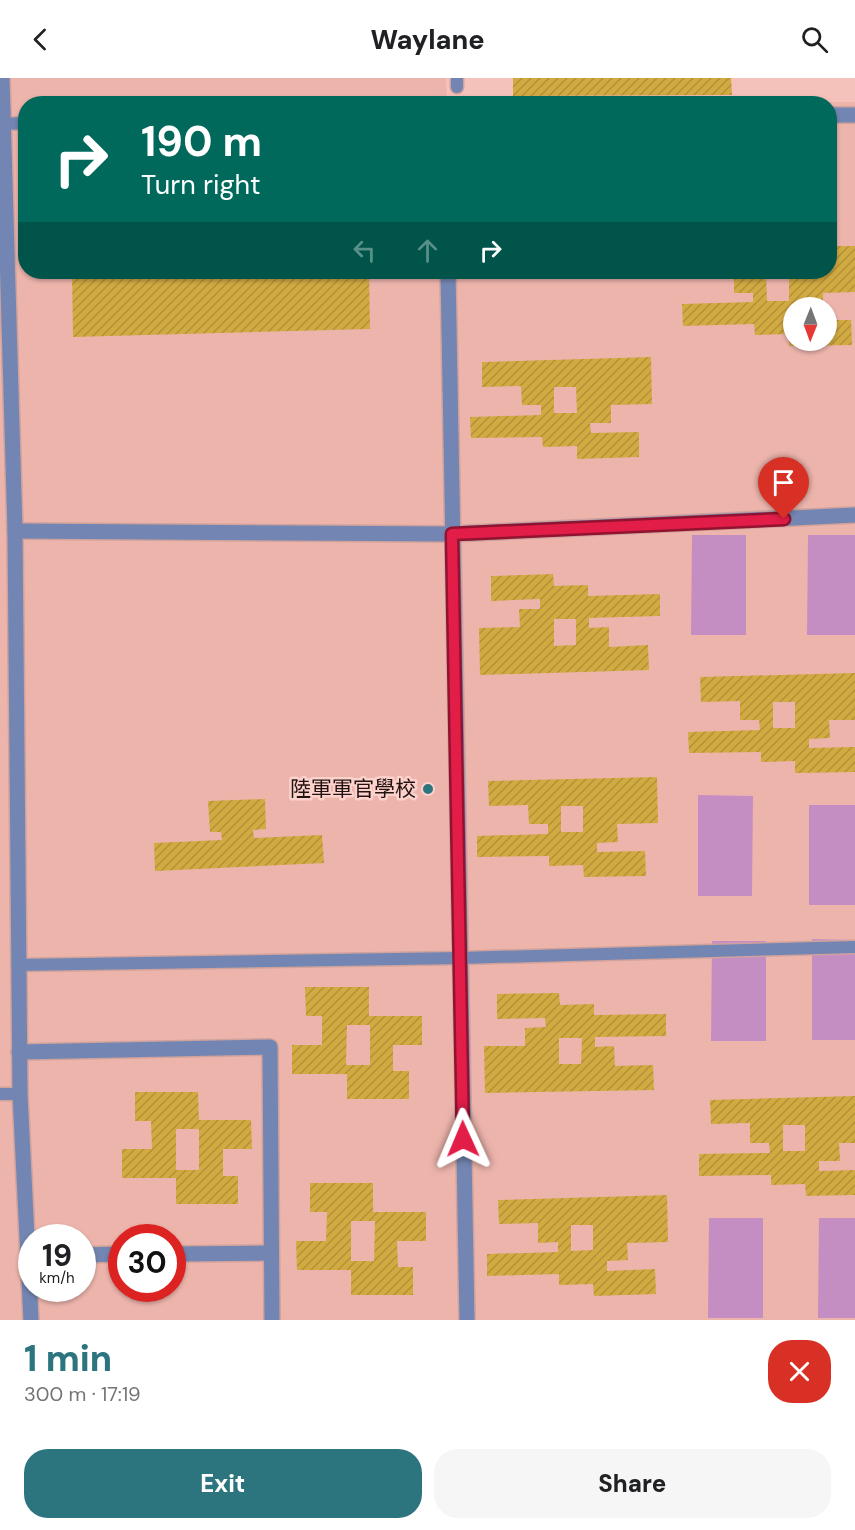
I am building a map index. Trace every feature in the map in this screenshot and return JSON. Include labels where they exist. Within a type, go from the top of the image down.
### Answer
[{"type":"street","points":[[2,78],[15,531],[20,1094],[28,1224]]},
{"type":"street","points":[[837,115],[855,115]]},
{"type":"street","points":[[448,279],[467,1320]]},
{"type":"street","points":[[15,531],[452,534],[855,515]]},
{"type":"street","points":[[20,1052],[270,1047],[272,1320]]},
{"type":"street","points":[[186,1254],[271,1253]]},
{"type":"street","points":[[31,1302],[31,1320]]},
{"type":"lane","points":[[3,124],[18,123]]},
{"type":"lane","points":[[18,965],[460,958],[855,947]]},
{"type":"lane","points":[[0,1094],[20,1094]]},
{"type":"shaded area","name":"陸軍軍官學校","points":[[0,78],[446,78],[447,96],[18,96],[18,279],[837,279],[837,102],[855,102],[855,1320],[0,1320]]},
{"type":"shaded area","points":[[692,535],[746,535],[746,635],[691,635]]},
{"type":"shaded area","points":[[808,535],[855,535],[855,635],[807,635]]},
{"type":"shaded area","points":[[698,795],[753,796],[752,896],[698,896]]},
{"type":"shaded area","points":[[809,805],[855,805],[855,905],[809,905]]},
{"type":"shaded area","points":[[812,939],[855,940],[855,1040],[812,1040]]},
{"type":"shaded area","points":[[712,941],[766,941],[766,1041],[711,1041]]},
{"type":"shaded area","points":[[709,1218],[763,1218],[763,1318],[708,1318]]},
{"type":"shaded area","points":[[819,1218],[855,1218],[855,1318],[818,1318]]},
{"type":"building","points":[[513,78],[731,78],[732,95],[513,96]]},
{"type":"building","points":[[837,246],[855,246],[855,292],[823,293],[823,297],[789,297],[789,279],[837,279]]},
{"type":"building","points":[[72,279],[369,279],[370,329],[73,337]]},
{"type":"building","points":[[734,279],[766,279],[767,301],[783,301],[783,334],[755,335],[754,324],[683,326],[682,304],[753,302],[753,293],[734,293]]},
{"type":"building","points":[[837,320],[851,320],[852,345],[837,345]]},
{"type":"building","points":[[651,357],[652,404],[611,405],[611,423],[590,423],[591,433],[639,432],[639,457],[577,459],[577,446],[543,447],[542,437],[471,438],[470,417],[541,415],[541,405],[522,405],[521,386],[482,387],[482,362]],"holes":[[[554,387],[576,387],[577,413],[554,413]]]},
{"type":"building","points":[[553,574],[554,586],[588,585],[588,596],[660,594],[660,616],[589,618],[589,628],[609,627],[609,647],[648,645],[649,670],[480,675],[479,628],[520,627],[519,609],[540,609],[540,599],[491,601],[491,576]],"holes":[[[554,619],[576,619],[576,645],[554,646]]]},
{"type":"building","points":[[855,673],[855,720],[829,720],[830,738],[809,739],[809,748],[855,747],[855,772],[795,773],[795,761],[761,762],[761,752],[689,753],[688,732],[760,730],[759,720],[740,720],[740,701],[701,702],[700,677]],"holes":[[[773,702],[795,702],[795,728],[773,728]]]},
{"type":"building","points":[[657,777],[658,823],[617,824],[618,842],[597,843],[597,852],[645,851],[646,876],[584,877],[583,865],[549,866],[549,856],[477,857],[477,836],[548,834],[548,824],[529,824],[528,805],[489,806],[488,781]],"holes":[[[561,806],[583,806],[583,832],[561,832]]]},
{"type":"building","points":[[265,799],[266,829],[253,830],[254,838],[322,835],[324,863],[155,871],[154,843],[222,840],[221,832],[210,832],[208,801]]},
{"type":"building","points":[[305,987],[369,987],[369,1016],[422,1016],[422,1045],[393,1045],[393,1071],[409,1071],[409,1099],[347,1099],[347,1074],[292,1074],[292,1045],[322,1045],[322,1016],[306,1016]],"holes":[[[347,1025],[370,1025],[370,1065],[346,1065]]]},
{"type":"building","points":[[559,993],[560,1005],[594,1004],[594,1015],[666,1014],[666,1036],[595,1037],[595,1047],[614,1046],[615,1066],[653,1065],[654,1090],[485,1093],[484,1046],[525,1046],[525,1028],[546,1027],[545,1018],[497,1019],[497,994]],"holes":[[[559,1038],[582,1038],[581,1064],[559,1064]]]},
{"type":"building","points":[[135,1092],[198,1092],[199,1120],[251,1120],[252,1149],[223,1149],[223,1176],[238,1176],[238,1204],[176,1204],[176,1178],[122,1178],[122,1149],[152,1149],[151,1121],[135,1121]],"holes":[[[176,1129],[199,1129],[199,1170],[176,1170]]]},
{"type":"building","points":[[855,1096],[855,1143],[839,1143],[840,1161],[819,1161],[819,1171],[855,1170],[855,1195],[806,1196],[805,1184],[771,1185],[771,1175],[699,1176],[699,1154],[770,1153],[769,1143],[750,1143],[750,1123],[711,1124],[710,1100]],"holes":[[[783,1125],[805,1125],[805,1151],[783,1151]]]},
{"type":"building","points":[[310,1183],[373,1183],[373,1212],[426,1212],[426,1241],[397,1241],[398,1267],[413,1267],[413,1295],[351,1295],[351,1270],[297,1270],[296,1241],[326,1241],[327,1212],[310,1212]],"holes":[[[351,1221],[375,1221],[374,1261],[351,1261]]]},
{"type":"building","points":[[667,1195],[668,1242],[627,1243],[628,1260],[607,1261],[607,1271],[655,1269],[656,1294],[594,1296],[593,1284],[559,1285],[559,1274],[487,1276],[487,1254],[558,1252],[558,1242],[538,1243],[538,1223],[499,1224],[498,1200]],"holes":[[[571,1225],[593,1225],[593,1250],[571,1251]]]},
{"type":"place","name":"陸軍軍官學校","points":[[428,789]]},
{"type":"route","points":[[463,1139],[452,534],[784,519]]}]
